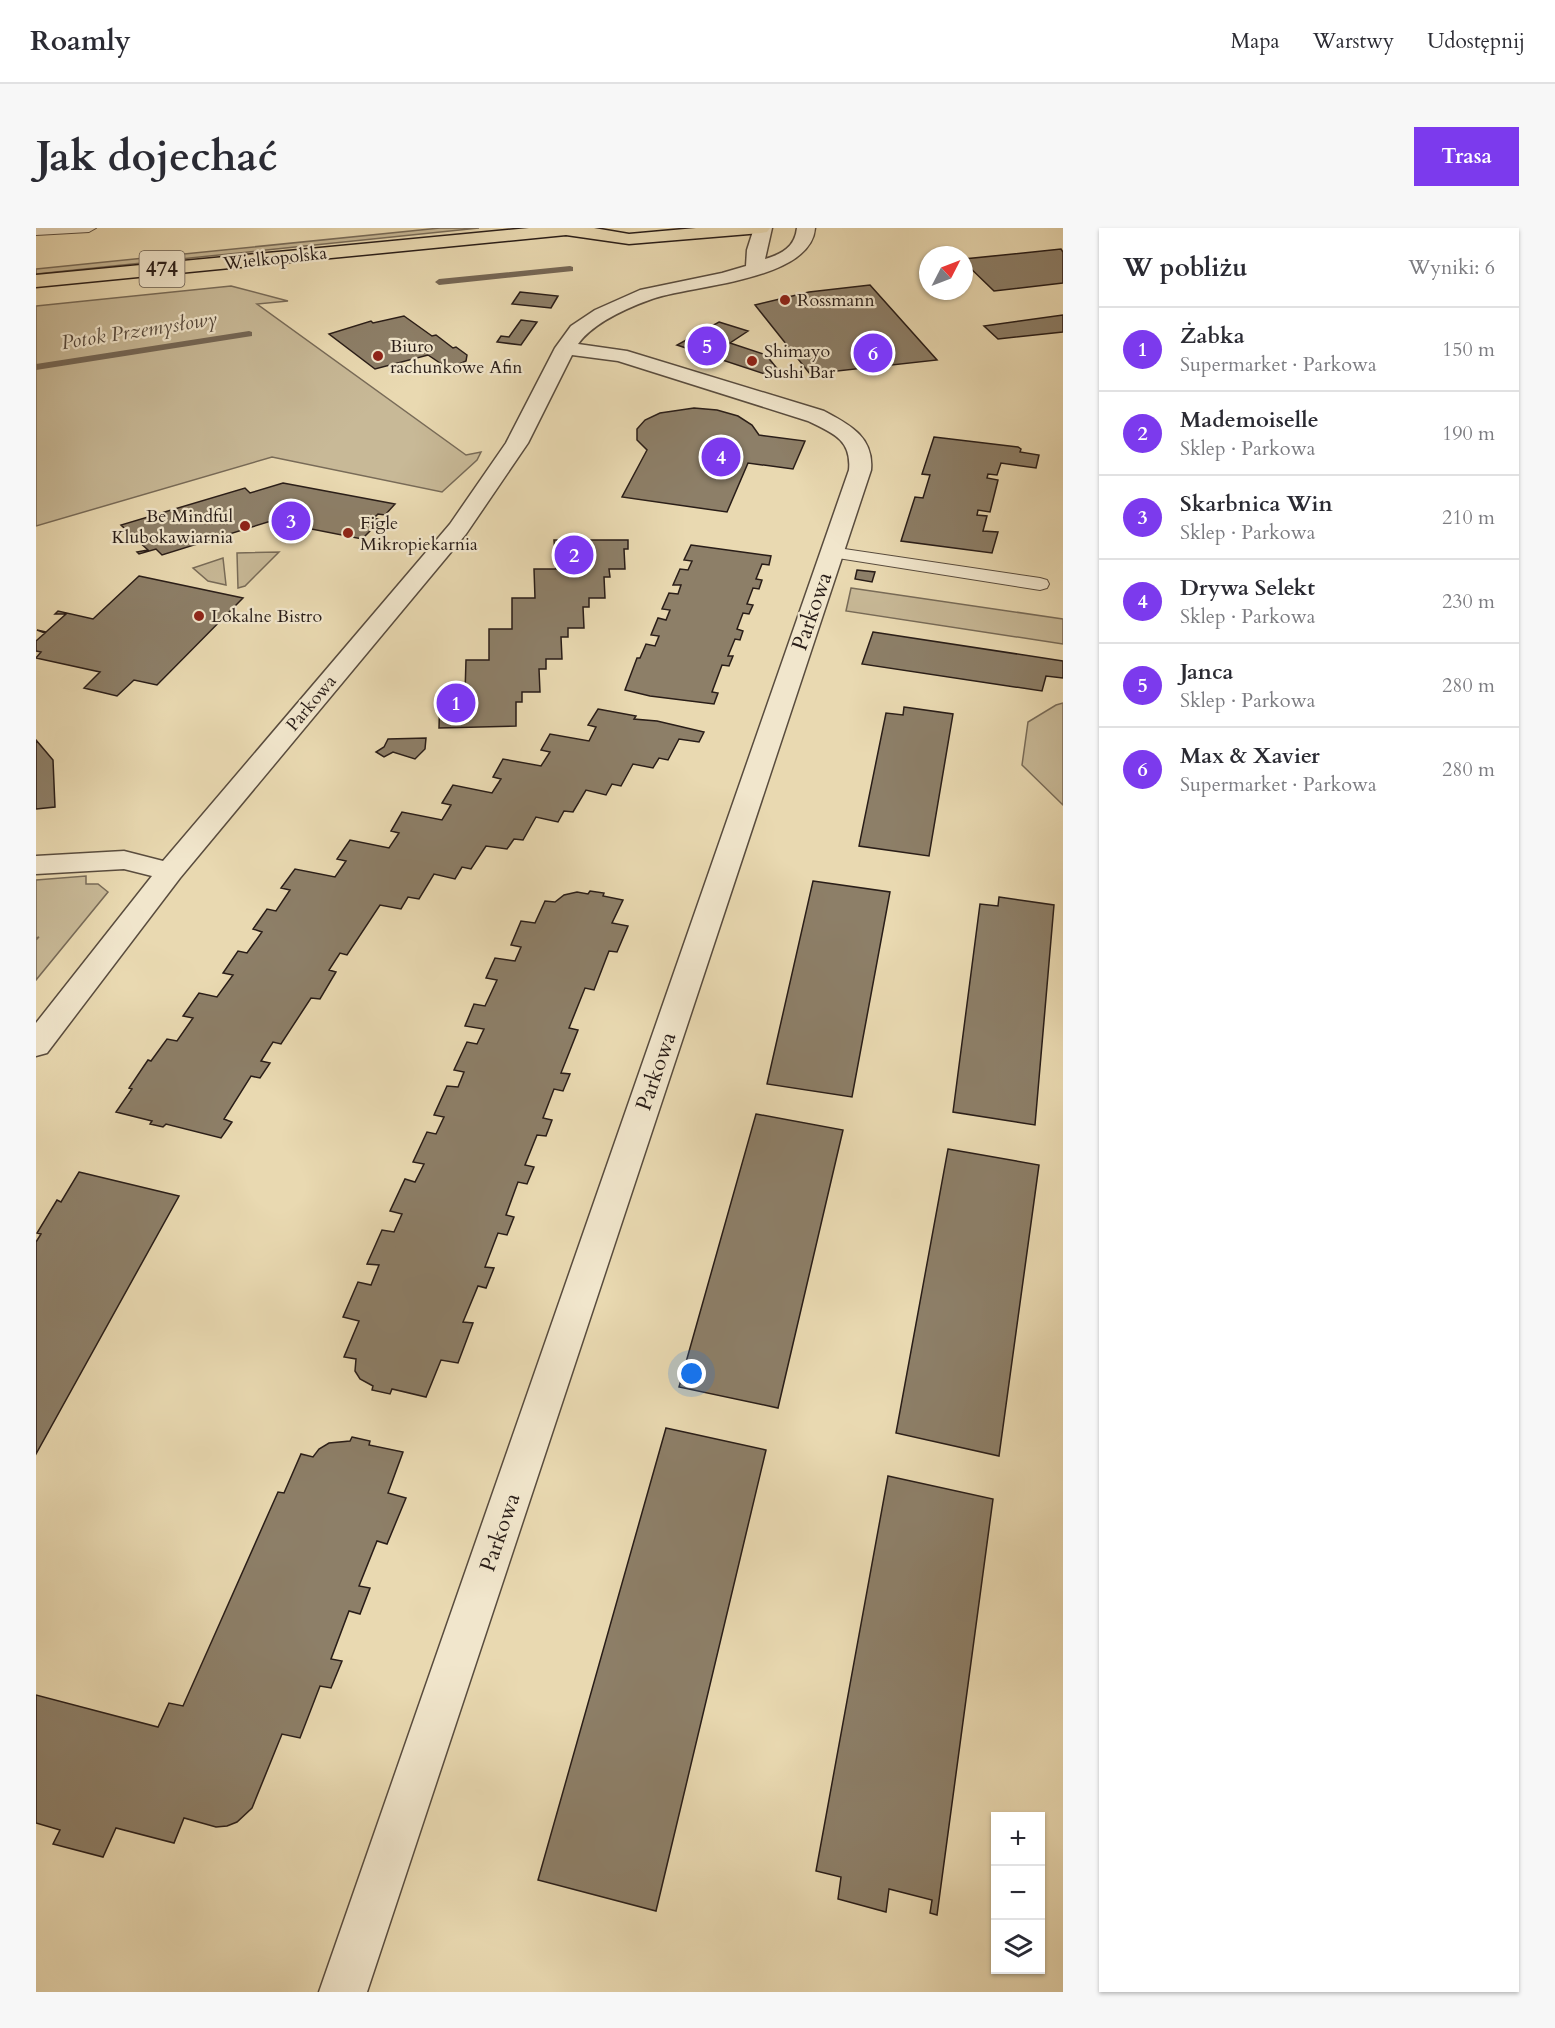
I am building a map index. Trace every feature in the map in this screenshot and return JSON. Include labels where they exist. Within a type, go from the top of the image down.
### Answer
[{"type":"main road","name":"Wielkopolska","points":[[36,281],[576,229],[629,239],[762,228]]},
{"type":"street","points":[[755,268],[756,250],[762,228]]},
{"type":"street","name":"Parkowa","points":[[36,1045],[170,872],[458,529],[517,443],[565,348],[578,330],[602,314],[647,294],[726,278],[792,254],[805,240],[806,228]]},
{"type":"street","name":"Parkowa","points":[[343,1992],[860,470],[861,455],[852,440],[841,429],[799,410],[620,355],[565,348]]},
{"type":"street","points":[[36,865],[124,860],[170,872]]},
{"type":"lane","points":[[80,228],[90,228]]},
{"type":"lane","points":[[36,231],[90,228]]},
{"type":"lane","points":[[831,552],[1040,584]]},
{"type":"shaded area","points":[[440,228],[479,228],[36,274],[36,269]]},
{"type":"shaded area","points":[[231,286],[288,301],[257,304],[466,455],[481,452],[477,460],[442,492],[272,457],[36,526],[36,306]]},
{"type":"shaded area","points":[[279,552],[245,586],[238,588],[237,553]]},
{"type":"shaded area","points":[[223,558],[226,585],[208,581],[193,568]]},
{"type":"shaded area","points":[[851,588],[1063,619],[1063,644],[846,611]]},
{"type":"shaded area","points":[[1063,703],[1063,805],[1022,765],[1028,722]]},
{"type":"shaded area","points":[[86,876],[86,884],[98,884],[108,892],[36,980],[36,940],[39,937],[36,938],[36,880]]},
{"type":"building","points":[[1061,249],[1063,252],[1063,283],[994,291],[973,271],[973,258]]},
{"type":"building","points":[[870,285],[937,360],[810,374],[755,305],[809,292]]},
{"type":"building","points":[[520,292],[558,296],[551,308],[512,304]]},
{"type":"building","points":[[1063,315],[1063,332],[998,339],[984,326]]},
{"type":"building","points":[[404,316],[432,336],[436,335],[453,348],[456,347],[467,355],[466,361],[457,365],[443,365],[428,355],[375,369],[329,334],[371,321],[373,323]]},
{"type":"building","points":[[521,320],[537,322],[521,345],[497,342],[501,336],[509,337]]},
{"type":"building","points":[[719,322],[748,331],[730,343],[766,355],[784,377],[777,378],[677,345]]},
{"type":"building","points":[[694,408],[717,410],[738,416],[752,425],[759,435],[805,441],[793,469],[748,463],[727,512],[622,497],[647,450],[637,440],[637,429],[645,420],[660,413]]},
{"type":"building","points":[[934,437],[1018,447],[1021,449],[1020,452],[1039,455],[1036,468],[1001,463],[997,475],[988,474],[987,478],[998,480],[990,512],[978,510],[977,515],[987,516],[983,531],[998,532],[992,553],[901,541],[915,497],[923,498],[930,475],[922,474]]},
{"type":"building","points":[[283,483],[395,504],[385,515],[378,514],[374,518],[381,520],[362,539],[271,521],[162,555],[156,549],[139,554],[137,552],[148,550],[121,525],[245,488],[250,493]]},
{"type":"building","points":[[554,540],[628,540],[628,549],[624,549],[625,569],[609,569],[610,577],[604,577],[605,598],[589,598],[589,607],[583,607],[584,628],[568,628],[568,637],[561,637],[562,659],[546,659],[546,669],[539,669],[540,692],[522,692],[522,702],[516,702],[516,726],[439,728],[440,693],[465,693],[466,660],[489,660],[489,629],[512,629],[512,598],[535,598],[534,569],[556,569]]},
{"type":"building","points":[[691,545],[771,556],[769,565],[762,564],[756,579],[762,580],[759,589],[753,588],[747,604],[753,605],[749,614],[743,613],[737,629],[743,631],[740,640],[735,639],[728,656],[733,656],[729,666],[722,665],[712,692],[718,693],[714,704],[650,696],[625,690],[637,658],[640,658],[646,644],[655,646],[659,636],[651,635],[658,618],[666,620],[670,610],[662,609],[669,593],[678,594],[681,585],[673,585],[680,569],[688,570],[692,561],[684,560]]},
{"type":"building","points":[[857,570],[875,572],[872,582],[855,579]]},
{"type":"building","points":[[139,576],[243,598],[157,685],[134,680],[117,696],[84,688],[100,672],[36,658],[41,652],[36,651],[36,641],[45,633],[37,630],[46,632],[66,614],[55,614],[58,611],[93,619]]},
{"type":"building","points":[[873,632],[1063,661],[1063,678],[1046,676],[1042,691],[862,664]]},
{"type":"building","points":[[904,707],[953,714],[929,856],[859,846],[886,713],[903,715]]},
{"type":"building","points":[[598,709],[636,716],[634,719],[657,721],[704,732],[699,742],[679,739],[668,760],[659,758],[653,768],[633,764],[621,786],[612,784],[606,795],[586,790],[573,812],[564,811],[558,822],[536,817],[523,840],[514,839],[507,849],[486,846],[471,869],[462,867],[455,879],[434,874],[419,899],[408,897],[401,909],[380,905],[347,955],[340,953],[329,970],[336,972],[320,999],[311,998],[281,1044],[273,1042],[261,1061],[270,1063],[260,1078],[251,1076],[224,1119],[232,1122],[221,1138],[166,1124],[163,1127],[150,1124],[152,1121],[116,1112],[148,1060],[151,1061],[167,1039],[177,1041],[193,1018],[183,1016],[199,993],[217,997],[233,975],[223,973],[238,951],[247,953],[262,932],[253,929],[267,909],[276,911],[290,890],[281,888],[295,869],[335,877],[346,861],[337,859],[350,840],[389,848],[399,833],[391,831],[402,812],[442,820],[451,805],[442,803],[453,785],[492,793],[501,779],[493,777],[503,759],[541,766],[550,752],[541,750],[550,734],[589,741],[596,727],[588,725]]},
{"type":"building","points":[[426,738],[425,749],[415,759],[393,752],[384,757],[376,752],[384,747],[388,739]]},
{"type":"building","points":[[36,740],[53,760],[55,807],[36,809]]},
{"type":"building","points":[[813,881],[890,892],[852,1097],[767,1084]]},
{"type":"building","points":[[590,891],[623,900],[612,923],[628,926],[617,952],[609,951],[594,990],[585,988],[569,1028],[578,1030],[561,1073],[570,1074],[563,1091],[554,1089],[543,1118],[552,1120],[546,1136],[537,1135],[525,1165],[534,1167],[527,1184],[518,1182],[506,1215],[514,1217],[507,1235],[498,1233],[485,1267],[494,1268],[486,1288],[478,1286],[463,1322],[473,1323],[458,1363],[441,1360],[426,1397],[392,1389],[390,1394],[372,1390],[373,1386],[360,1379],[355,1371],[356,1359],[344,1357],[359,1321],[343,1317],[358,1282],[371,1285],[379,1265],[367,1264],[382,1230],[394,1232],[402,1214],[390,1211],[405,1179],[415,1182],[424,1164],[413,1162],[427,1132],[436,1134],[444,1117],[434,1115],[447,1086],[458,1087],[464,1072],[454,1070],[467,1042],[477,1044],[484,1029],[465,1026],[474,1004],[485,1006],[497,980],[486,978],[495,958],[515,961],[521,947],[511,945],[521,921],[535,923],[545,901],[555,902],[564,895],[577,892],[588,894]]},
{"type":"building","points":[[999,897],[1054,905],[1035,1125],[953,1112],[980,904],[998,906]]},
{"type":"building","points":[[756,1114],[843,1130],[778,1408],[679,1387]]},
{"type":"building","points":[[948,1149],[1039,1165],[999,1456],[896,1433]]},
{"type":"building","points":[[79,1172],[179,1196],[36,1454],[36,1242],[41,1234],[37,1233],[57,1200],[61,1202]]},
{"type":"building","points":[[666,1428],[766,1450],[656,1911],[538,1880]]},
{"type":"building","points":[[352,1437],[370,1441],[369,1445],[403,1452],[388,1493],[406,1498],[387,1544],[377,1541],[359,1586],[370,1588],[360,1614],[349,1611],[331,1659],[342,1661],[331,1688],[320,1686],[300,1738],[282,1734],[252,1808],[237,1822],[227,1826],[216,1827],[184,1818],[174,1843],[116,1828],[103,1857],[53,1844],[60,1830],[36,1823],[36,1695],[158,1727],[169,1703],[183,1706],[278,1492],[284,1493],[301,1454],[313,1457],[319,1449],[329,1443],[350,1441]]},
{"type":"building","points":[[888,1476],[993,1499],[937,1915],[930,1913],[932,1900],[889,1889],[886,1912],[838,1899],[841,1877],[816,1871]]},
{"type":"waterway","name":"Potok Przemysłowy","points":[[439,282],[570,269]]},
{"type":"waterway","name":"Potok Przemysłowy","points":[[36,367],[249,334]]},
{"type":"place","name":"Rossmann","points":[[785,300]]},
{"type":"place","name":"Janca","points":[[707,346]]},
{"type":"place","name":"Max & Xavier","points":[[873,353]]},
{"type":"place","name":"Biuro rachunkowe Afin","points":[[378,356]]},
{"type":"place","name":"Shimayo Sushi Bar","points":[[752,361]]},
{"type":"place","name":"Drywa Selekt","points":[[721,457]]},
{"type":"place","name":"Skarbnica Win","points":[[291,521]]},
{"type":"place","name":"Be Mindful Klubokawiarnia","points":[[245,526]]},
{"type":"place","name":"Figle Mikropiekarnia","points":[[348,533]]},
{"type":"place","name":"Mademoiselle","points":[[574,555]]},
{"type":"place","name":"Lokalne Bistro","points":[[199,616]]},
{"type":"place","name":"Żabka","points":[[456,703]]}]
